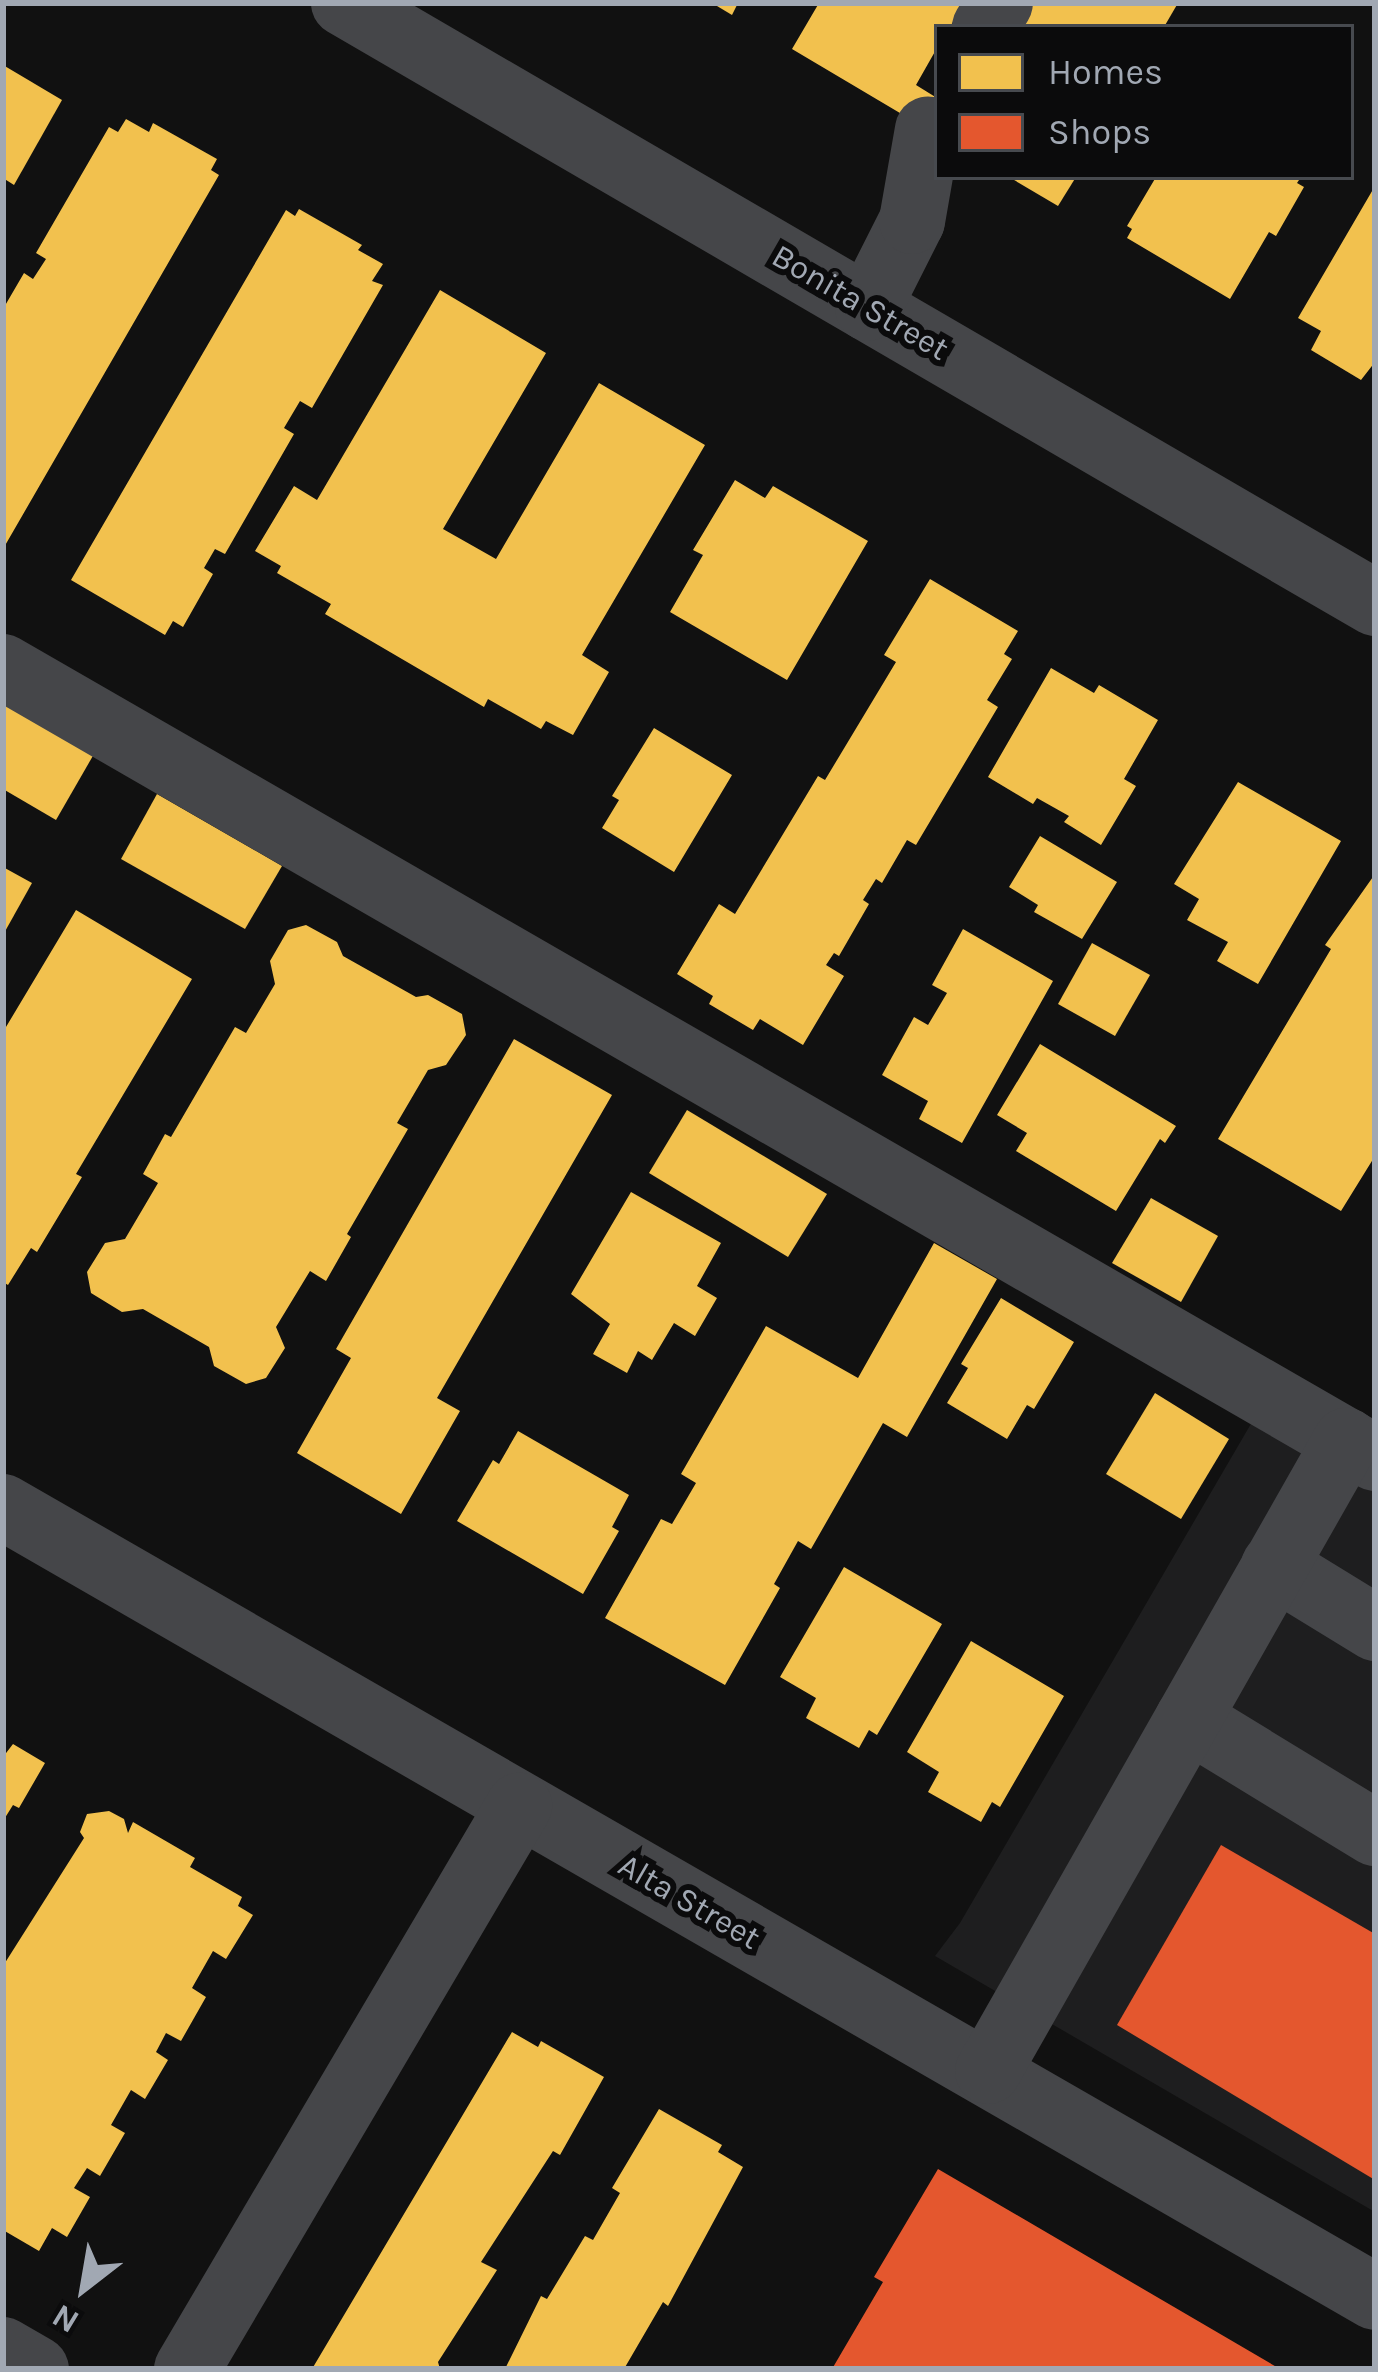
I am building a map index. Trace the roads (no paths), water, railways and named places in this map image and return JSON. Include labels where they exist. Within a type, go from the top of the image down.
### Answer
[{"type":"street","name":"Bonita Street","points":[[344,3],[1375,603]]},
{"type":"street","points":[[868,308],[913,221],[928,129]]},
{"type":"street","points":[[3,668],[1360,1449],[1274,1566],[988,2072]]},
{"type":"street","name":"Alta Street","points":[[3,1507],[1375,2297]]},
{"type":"street","points":[[1274,1566],[1375,1628]]},
{"type":"street","points":[[1188,1719],[1375,1833]]},
{"type":"street","points":[[188,2369],[519,1805]]},
{"type":"street","points":[[3,2350],[36,2369]]}]
